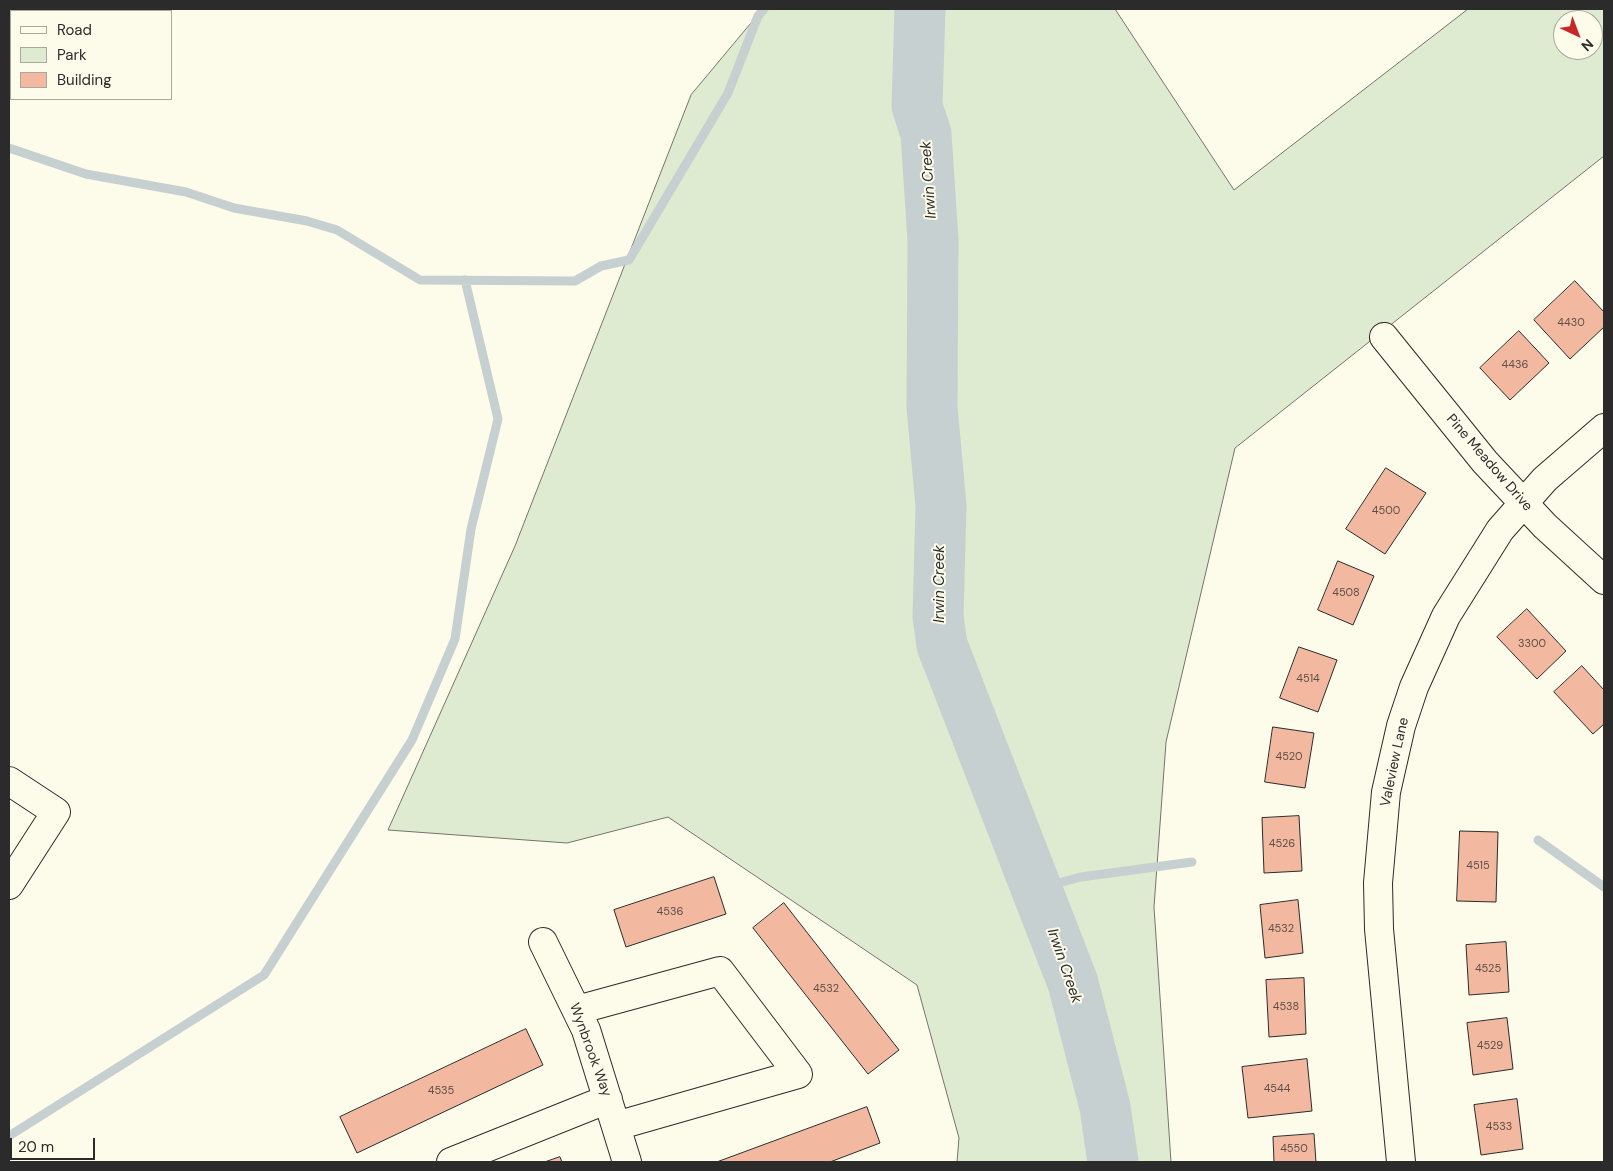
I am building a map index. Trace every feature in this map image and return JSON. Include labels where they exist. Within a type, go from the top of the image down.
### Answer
[{"type":"street","name":"Pine Meadow Drive","points":[[1384,337],[1485,462],[1545,526],[1604,580]]},
{"type":"street","name":"Valeview Lane","points":[[1401,1162],[1379,929],[1379,857],[1386,792],[1401,726],[1414,687],[1446,616],[1495,538],[1522,502],[1545,479],[1604,428]]},
{"type":"street","points":[[9,781],[56,812],[9,885]]},
{"type":"street","name":"Wynbrook Way","points":[[543,942],[577,1010],[608,1098],[626,1162]]},
{"type":"street","points":[[577,1010],[720,970],[798,1074],[616,1126]]},
{"type":"street","points":[[451,1162],[608,1098]]},
{"type":"green space","points":[[763,9],[1115,9],[1234,190],[1468,9],[1604,9],[1604,156],[1235,448],[1166,742],[1154,907],[1171,1162],[957,1162],[959,1138],[917,985],[668,817],[567,843],[388,830],[515,546],[691,95]]},
{"type":"building","points":[[1575,281],[1604,312],[1604,327],[1570,359],[1534,320]]},
{"type":"building","points":[[1519,331],[1549,363],[1510,400],[1480,368]]},
{"type":"building","points":[[1386,468],[1426,493],[1385,554],[1346,529]]},
{"type":"building","points":[[1338,561],[1374,576],[1353,625],[1318,610]]},
{"type":"building","points":[[1527,609],[1566,651],[1537,679],[1497,637]]},
{"type":"building","points":[[1299,647],[1337,660],[1318,712],[1280,698]]},
{"type":"building","points":[[1582,666],[1604,690],[1604,724],[1593,734],[1554,692]]},
{"type":"building","points":[[1273,727],[1314,733],[1305,788],[1265,782]]},
{"type":"building","points":[[1299,816],[1302,871],[1264,873],[1262,818]]},
{"type":"building","points":[[1460,831],[1498,832],[1496,902],[1457,901]]},
{"type":"building","points":[[714,877],[726,914],[626,947],[614,910]]},
{"type":"building","points":[[1298,900],[1303,953],[1265,958],[1260,905]]},
{"type":"building","points":[[784,903],[899,1050],[868,1074],[753,928]]},
{"type":"building","points":[[1506,942],[1509,992],[1469,995],[1466,945]]},
{"type":"building","points":[[1304,978],[1306,1034],[1269,1037],[1266,980]]},
{"type":"building","points":[[1507,1018],[1513,1069],[1473,1075],[1467,1023]]},
{"type":"building","points":[[526,1029],[543,1065],[357,1153],[340,1117]]},
{"type":"building","points":[[1307,1059],[1312,1111],[1248,1118],[1242,1067]]},
{"type":"building","points":[[1517,1099],[1523,1149],[1481,1155],[1474,1105]]},
{"type":"building","points":[[867,1107],[880,1143],[830,1162],[717,1162]]},
{"type":"building","points":[[1314,1134],[1316,1162],[1274,1162],[1273,1137]]},
{"type":"building","points":[[560,1157],[562,1162],[545,1162]]},
{"type":"waterway","points":[[9,148],[86,174],[186,192],[234,208],[307,221],[337,230],[420,280],[575,281],[601,266],[629,260],[728,93],[758,16],[764,9]]},
{"type":"waterway","name":"Irwin Creek","points":[[920,9],[917,106],[926,134],[933,240],[932,407],[941,506],[938,617],[942,645],[1073,983],[1105,1107],[1113,1162]]},
{"type":"waterway","points":[[9,1136],[264,975],[412,740],[455,639],[471,529],[498,419],[465,280]]},
{"type":"waterway","points":[[1538,840],[1604,887]]},
{"type":"waterway","points":[[1036,889],[1081,877],[1192,862]]}]
